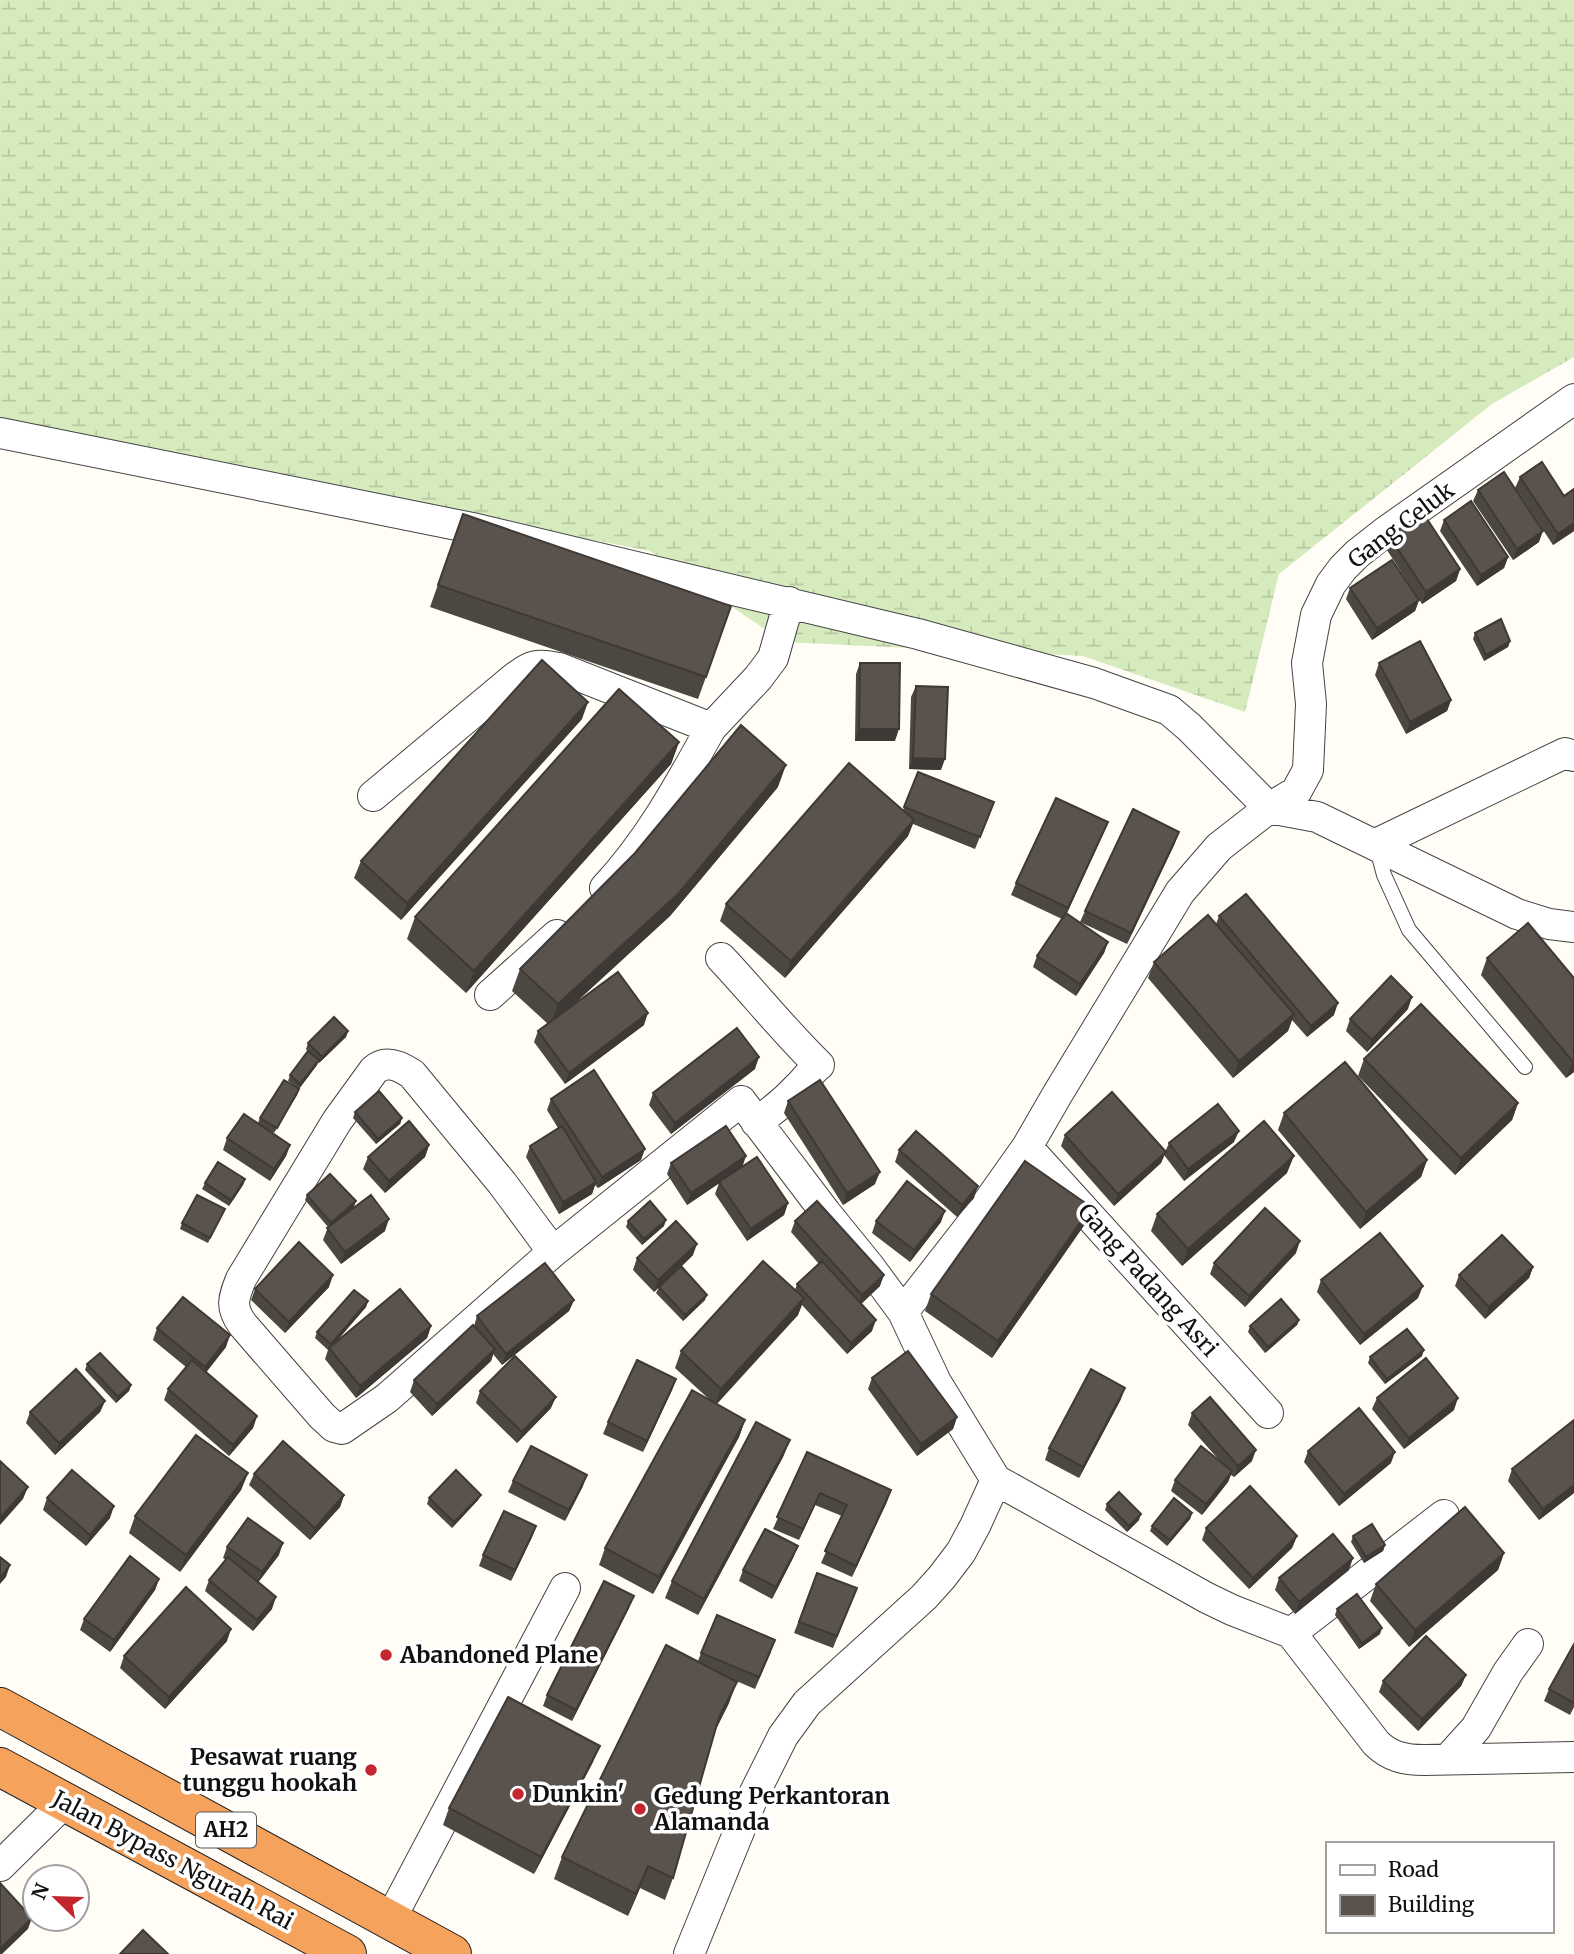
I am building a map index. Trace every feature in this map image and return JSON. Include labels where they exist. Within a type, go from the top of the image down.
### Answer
[{"type":"highway","name":"AH2","points":[[0,1707],[452,1954]]},
{"type":"highway","name":"Jalan Bypass Ngurah Rai","points":[[0,1767],[347,1954]]},
{"type":"street","name":"Gang Celuk","points":[[903,1312],[981,1212],[1027,1147],[1180,892],[1219,847],[1269,808],[1296,792],[1308,770],[1311,704],[1307,663],[1316,615],[1331,584],[1357,554],[1385,532],[1574,399]]},
{"type":"street","points":[[0,433],[477,528],[919,634],[1094,683],[1169,710],[1269,808],[1317,817],[1517,914],[1549,924],[1574,927]]},
{"type":"street","points":[[490,995],[581,912],[617,875],[643,842],[679,787],[710,728],[758,678],[773,658],[789,602]]},
{"type":"street","points":[[373,796],[513,679],[527,669],[540,665],[559,668],[710,728]]},
{"type":"street","points":[[1376,844],[1564,753],[1574,756]]},
{"type":"street","points":[[720,958],[758,997],[780,1026],[819,1065],[811,1070],[808,1077],[788,1097],[756,1122]]},
{"type":"street","points":[[553,1252],[502,1183],[412,1074],[398,1066],[382,1065],[374,1070],[337,1121],[241,1279],[233,1307],[243,1325],[322,1416],[334,1427],[342,1429],[387,1398],[553,1252],[741,1101],[903,1312],[936,1382],[996,1480],[1207,1598],[1291,1633],[1384,1751],[1391,1755],[1410,1760],[1574,1757]]},
{"type":"street","name":"Gang Padang Asri","points":[[1027,1147],[1268,1413]]},
{"type":"street","points":[[689,1954],[755,1792],[783,1736],[807,1703],[924,1597],[942,1577],[975,1527],[996,1480]]},
{"type":"street","points":[[1291,1633],[1444,1515]]},
{"type":"street","points":[[390,1920],[565,1588]]},
{"type":"street","points":[[1448,1759],[1476,1728],[1508,1672],[1528,1644]]},
{"type":"street","points":[[0,1866],[65,1802]]},
{"type":"lane","points":[[1376,844],[1384,875],[1409,930],[1525,1067]]},
{"type":"green space","points":[[0,0],[1574,0],[1574,357],[1492,404],[1279,574],[1245,712],[1083,656],[784,642],[650,551],[0,424]]},
{"type":"building","points":[[1542,462],[1564,496],[1574,489],[1574,523],[1558,534],[1520,477]]},
{"type":"building","points":[[1504,472],[1543,531],[1517,549],[1478,490]]},
{"type":"building","points":[[1471,501],[1508,557],[1481,575],[1444,520]]},
{"type":"building","points":[[1423,513],[1460,569],[1426,592],[1389,536]]},
{"type":"building","points":[[463,514],[731,606],[706,677],[438,585]]},
{"type":"building","points":[[1392,560],[1419,600],[1377,628],[1350,588]]},
{"type":"building","points":[[1501,619],[1510,641],[1486,655],[1475,633]]},
{"type":"building","points":[[1420,641],[1451,700],[1410,722],[1379,663]]},
{"type":"building","points":[[542,660],[588,702],[407,903],[361,861]]},
{"type":"building","points":[[860,663],[900,663],[899,729],[859,729]]},
{"type":"building","points":[[916,686],[948,687],[945,759],[913,758]]},
{"type":"building","points":[[619,689],[679,742],[474,971],[415,917]]},
{"type":"building","points":[[741,725],[786,765],[678,894],[558,1004],[520,969],[635,853]]},
{"type":"building","points":[[849,763],[914,820],[791,961],[726,904]]},
{"type":"building","points":[[918,772],[994,802],[980,837],[904,807]]},
{"type":"building","points":[[1056,798],[1108,822],[1068,908],[1016,883]]},
{"type":"building","points":[[1133,809],[1179,832],[1131,933],[1085,911]]},
{"type":"building","points":[[1246,894],[1338,1003],[1311,1026],[1219,916]]},
{"type":"building","points":[[1066,913],[1108,942],[1080,984],[1037,956]]},
{"type":"building","points":[[1208,915],[1294,1014],[1239,1061],[1154,962]]},
{"type":"building","points":[[1528,923],[1574,978],[1573,1062],[1487,958]]},
{"type":"building","points":[[618,972],[648,1013],[569,1073],[538,1031]]},
{"type":"building","points":[[1391,976],[1412,997],[1372,1040],[1350,1019]]},
{"type":"building","points":[[1421,1004],[1518,1103],[1461,1158],[1364,1059]]},
{"type":"building","points":[[334,1017],[348,1031],[322,1057],[308,1043]]},
{"type":"building","points":[[737,1028],[759,1057],[675,1123],[653,1093]]},
{"type":"building","points":[[308,1051],[319,1060],[300,1084],[290,1075]]},
{"type":"building","points":[[1345,1062],[1427,1160],[1366,1212],[1284,1113]]},
{"type":"building","points":[[594,1070],[645,1149],[602,1177],[551,1099]]},
{"type":"building","points":[[284,1080],[299,1089],[277,1128],[260,1118]]},
{"type":"building","points":[[820,1080],[880,1172],[847,1193],[788,1101]]},
{"type":"building","points":[[379,1091],[402,1118],[378,1139],[355,1112]]},
{"type":"building","points":[[1112,1092],[1166,1152],[1118,1194],[1065,1135]]},
{"type":"building","points":[[1218,1104],[1239,1131],[1188,1169],[1169,1143]]},
{"type":"building","points":[[244,1114],[290,1145],[274,1169],[227,1138]]},
{"type":"building","points":[[409,1121],[429,1145],[389,1181],[368,1157]]},
{"type":"building","points":[[1264,1121],[1294,1156],[1188,1249],[1157,1214]]},
{"type":"building","points":[[562,1126],[596,1182],[563,1202],[530,1146]]},
{"type":"building","points":[[726,1126],[746,1156],[691,1193],[671,1163]]},
{"type":"building","points":[[916,1131],[978,1186],[962,1205],[899,1150]]},
{"type":"building","points":[[757,1157],[788,1203],[751,1229],[719,1182]]},
{"type":"building","points":[[1025,1161],[1091,1207],[998,1341],[931,1294]]},
{"type":"building","points":[[218,1162],[245,1179],[231,1200],[205,1183]]},
{"type":"building","points":[[330,1174],[356,1201],[331,1223],[307,1195]]},
{"type":"building","points":[[907,1181],[945,1211],[914,1250],[876,1221]]},
{"type":"building","points":[[197,1195],[225,1209],[210,1238],[182,1223]]},
{"type":"building","points":[[371,1195],[389,1219],[345,1252],[327,1228]]},
{"type":"building","points":[[650,1201],[666,1220],[644,1239],[628,1221]]},
{"type":"building","points":[[817,1201],[884,1275],[862,1295],[795,1221]]},
{"type":"building","points":[[1265,1208],[1300,1241],[1249,1296],[1214,1263]]},
{"type":"building","points":[[676,1221],[697,1244],[658,1280],[637,1258]]},
{"type":"building","points":[[1380,1233],[1423,1286],[1364,1334],[1321,1280]]},
{"type":"building","points":[[1502,1235],[1533,1267],[1489,1307],[1459,1275]]},
{"type":"building","points":[[299,1242],[333,1275],[289,1322],[255,1289]]},
{"type":"building","points":[[763,1261],[804,1298],[721,1389],[681,1351]]},
{"type":"building","points":[[822,1261],[876,1320],[851,1343],[797,1284]]},
{"type":"building","points":[[545,1263],[574,1300],[506,1354],[477,1316]]},
{"type":"building","points":[[681,1266],[707,1295],[685,1315],[659,1287]]},
{"type":"building","points":[[400,1289],[431,1326],[360,1386],[329,1348]]},
{"type":"building","points":[[354,1290],[368,1301],[331,1344],[317,1332]]},
{"type":"building","points":[[183,1297],[230,1335],[205,1367],[157,1328]]},
{"type":"building","points":[[1281,1299],[1299,1320],[1268,1347],[1250,1326]]},
{"type":"building","points":[[473,1325],[495,1349],[437,1404],[414,1380]]},
{"type":"building","points":[[1407,1329],[1424,1350],[1387,1379],[1370,1357]]},
{"type":"building","points":[[908,1351],[957,1417],[921,1444],[872,1378]]},
{"type":"building","points":[[100,1353],[131,1385],[118,1397],[87,1364]]},
{"type":"building","points":[[515,1356],[556,1397],[522,1432],[480,1391]]},
{"type":"building","points":[[1426,1358],[1458,1398],[1409,1438],[1377,1398]]},
{"type":"building","points":[[192,1360],[257,1416],[233,1445],[168,1389]]},
{"type":"building","points":[[637,1360],[676,1379],[647,1441],[608,1422]]},
{"type":"building","points":[[76,1369],[105,1401],[59,1443],[30,1412]]},
{"type":"building","points":[[1091,1369],[1125,1388],[1083,1467],[1049,1448]]},
{"type":"building","points":[[692,1390],[745,1420],[659,1577],[605,1548]]},
{"type":"building","points":[[1210,1397],[1256,1450],[1238,1466],[1192,1413]]},
{"type":"building","points":[[1359,1408],[1395,1452],[1344,1494],[1308,1451]]},
{"type":"building","points":[[1574,1420],[1574,1485],[1543,1509],[1512,1469]]},
{"type":"building","points":[[756,1422],[790,1440],[704,1599],[672,1581]]},
{"type":"building","points":[[196,1435],[248,1473],[186,1555],[135,1516]]},
{"type":"building","points":[[283,1441],[344,1495],[315,1528],[254,1474]]},
{"type":"building","points":[[531,1446],[587,1475],[569,1510],[513,1481]]},
{"type":"building","points":[[1201,1446],[1232,1471],[1206,1504],[1175,1480]]},
{"type":"building","points":[[807,1452],[891,1490],[856,1566],[825,1551],[847,1505],[820,1493],[803,1529],[777,1517]]},
{"type":"building","points":[[0,1461],[28,1487],[0,1518]]},
{"type":"building","points":[[72,1470],[114,1506],[90,1535],[47,1498]]},
{"type":"building","points":[[456,1470],[481,1495],[454,1522],[429,1498]]},
{"type":"building","points":[[1250,1486],[1297,1536],[1253,1578],[1206,1528]]},
{"type":"building","points":[[1119,1492],[1141,1514],[1129,1526],[1107,1504]]},
{"type":"building","points":[[1174,1498],[1192,1513],[1170,1540],[1152,1526]]},
{"type":"building","points":[[1465,1507],[1504,1553],[1415,1630],[1376,1584]]},
{"type":"building","points":[[504,1511],[536,1526],[515,1570],[483,1555]]},
{"type":"building","points":[[248,1518],[283,1543],[262,1572],[227,1547]]},
{"type":"building","points":[[1372,1524],[1385,1545],[1366,1557],[1353,1536]]},
{"type":"building","points":[[765,1529],[798,1546],[776,1587],[743,1570]]},
{"type":"building","points":[[1333,1534],[1353,1558],[1299,1602],[1279,1578]]},
{"type":"building","points":[[130,1556],[159,1579],[114,1640],[84,1619]]},
{"type":"building","points":[[0,1557],[10,1565],[0,1578]]},
{"type":"building","points":[[228,1557],[276,1597],[257,1620],[209,1580]]},
{"type":"building","points":[[817,1573],[857,1588],[837,1636],[799,1622]]},
{"type":"building","points":[[604,1581],[634,1596],[576,1710],[547,1695]]},
{"type":"building","points":[[186,1587],[231,1629],[169,1697],[124,1656]]},
{"type":"building","points":[[1357,1594],[1382,1628],[1362,1643],[1337,1609]]},
{"type":"building","points":[[717,1615],[775,1640],[759,1677],[701,1653]]},
{"type":"building","points":[[1426,1636],[1466,1675],[1422,1719],[1383,1681]]},
{"type":"building","points":[[1574,1644],[1574,1703],[1549,1689]]},
{"type":"building","name":"Gedung Perkantoran Alamanda","points":[[666,1645],[737,1682],[719,1717],[673,1878],[648,1866],[636,1894],[562,1857]]},
{"type":"building","name":"Dunkin'","points":[[508,1697],[600,1746],[541,1857],[449,1808]]},
{"type":"building","points":[[0,1883],[21,1906],[21,1929],[0,1949]]},
{"type":"building","points":[[143,1930],[168,1954],[120,1954]]},
{"type":"place","name":"Abandoned Plane","points":[[386,1655]]},
{"type":"place","name":"Pesawat ruang tunggu hookah","points":[[371,1770]]},
{"type":"place","name":"Dunkin'","points":[[518,1794]]},
{"type":"place","name":"Gedung Perkantoran Alamanda","points":[[640,1809]]}]
